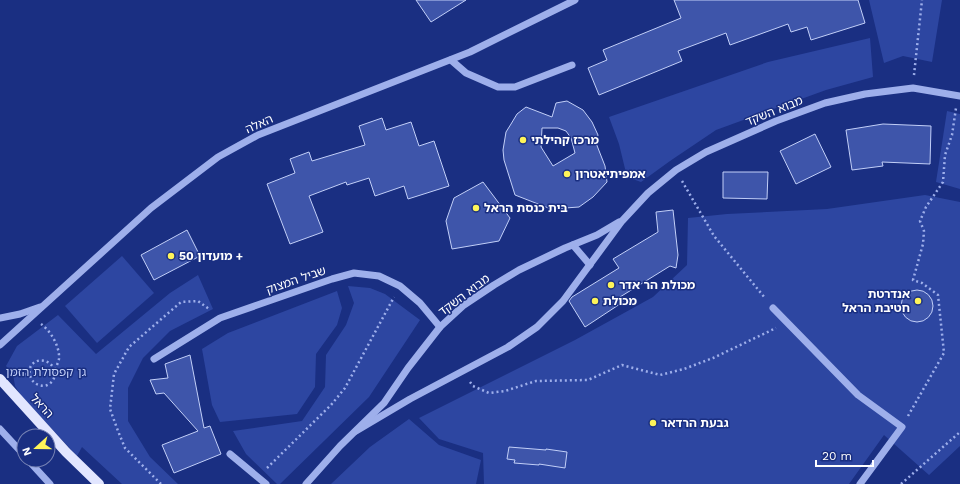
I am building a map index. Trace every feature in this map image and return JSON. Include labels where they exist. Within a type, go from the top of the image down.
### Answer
[{"type":"main road","name":"הראל","points":[[0,379],[66,452],[99,484]]},
{"type":"street","name":"האלה","points":[[0,345],[151,208],[218,157],[258,135],[470,52],[575,0]]},
{"type":"street","points":[[451,60],[466,73],[498,87],[514,87],[572,65]]},
{"type":"street","name":"מבוא השקד","points":[[356,431],[508,347],[537,327],[563,301],[622,221],[648,193],[676,170],[706,152],[776,121],[825,103],[866,94],[913,88],[959,96]]},
{"type":"street","name":"מבוא השקד","points":[[306,484],[340,446],[384,403],[408,368],[440,327],[464,305],[519,270],[597,235],[622,221]]},
{"type":"street","points":[[572,245],[590,265]]},
{"type":"street","name":"שביל המצוק","points":[[154,359],[220,318],[332,279],[354,273],[379,276],[400,286],[420,303],[440,327]]},
{"type":"street","points":[[0,318],[20,314],[44,306]]},
{"type":"street","points":[[773,308],[858,395],[902,427],[860,484]]},
{"type":"street","points":[[0,429],[16,446]]},
{"type":"street","points":[[230,454],[266,484]]},
{"type":"street","points":[[35,468],[50,484]]},
{"type":"path","points":[[913,88],[922,0]]},
{"type":"path","points":[[902,427],[944,353],[938,295],[922,283],[913,280],[924,244],[924,231],[920,220],[926,207],[943,182],[945,155],[952,134],[959,96]]},
{"type":"path","points":[[676,170],[714,236],[773,308]]},
{"type":"path","points":[[257,477],[331,405],[345,388],[400,286]]},
{"type":"path","points":[[161,484],[125,448],[110,409],[114,374],[129,347],[181,302],[198,301],[220,318]]},
{"type":"path","points":[[31,318],[46,328],[52,336],[59,357],[54,379],[47,385],[39,385],[34,383],[30,375],[32,365],[39,360],[51,363],[55,371]]},
{"type":"path","points":[[461,372],[473,386],[489,393],[505,391],[536,381],[588,380],[622,365],[660,375],[684,370],[713,358],[787,322]]},
{"type":"path","points":[[901,484],[960,432]]},
{"type":"green space","points":[[869,0],[942,0],[932,62],[903,56],[884,63]]},
{"type":"green space","points":[[870,38],[873,77],[826,90],[716,130],[641,182],[627,177],[619,144],[609,117],[768,62]]},
{"type":"green space","points":[[947,111],[960,114],[960,189],[936,182]]},
{"type":"green space","points":[[925,195],[960,202],[960,446],[929,475],[884,435],[849,484],[484,484],[483,453],[439,439],[419,418],[575,340],[653,297],[687,265],[688,218],[727,214],[827,209]]},
{"type":"green space","points":[[122,256],[154,293],[97,343],[65,306]]},
{"type":"green space","name":"גן קפסולת הזמן","points":[[198,275],[213,309],[170,331],[143,358],[128,388],[128,421],[150,457],[178,484],[122,484],[82,447],[77,456],[56,433],[56,428],[51,428],[22,397],[15,386],[13,374],[6,366],[17,346],[58,315],[96,354],[170,293]]},
{"type":"green space","points":[[348,286],[370,288],[385,294],[420,320],[369,397],[280,484],[277,484],[246,454],[233,431],[302,421],[325,387],[326,355],[346,325],[354,303]]},
{"type":"green space","points":[[337,291],[342,308],[337,325],[316,354],[315,387],[297,414],[220,422],[212,405],[202,349],[228,333]]},
{"type":"green space","points":[[409,419],[439,445],[481,460],[476,484],[331,484],[370,447]]},
{"type":"building","points":[[416,0],[466,0],[431,22]]},
{"type":"building","points":[[674,0],[858,0],[865,23],[811,40],[807,27],[791,32],[788,24],[730,45],[726,33],[678,51],[682,61],[599,95],[588,68],[607,60],[603,50],[681,18]]},
{"type":"building","points":[[567,101],[583,110],[592,122],[598,135],[596,143],[605,166],[607,182],[593,197],[579,207],[551,209],[515,195],[504,160],[503,150],[506,132],[517,114],[526,107],[552,117],[556,103]],"holes":[[[542,128],[558,128],[566,131],[571,138],[575,153],[553,166],[541,147]]]},
{"type":"building","points":[[382,118],[386,130],[411,122],[419,146],[434,141],[449,186],[408,199],[404,186],[375,196],[369,178],[347,185],[346,182],[309,196],[323,232],[290,244],[267,184],[295,173],[290,159],[309,152],[312,161],[365,145],[359,126]]},
{"type":"building","points":[[883,124],[931,126],[930,164],[882,162],[883,166],[852,170],[846,130]]},
{"type":"building","points":[[815,134],[831,167],[796,184],[780,151]]},
{"type":"building","points":[[723,172],[768,172],[767,199],[723,198]]},
{"type":"building","name":"בית כנסת הראל","points":[[483,182],[510,218],[499,241],[452,249],[446,221],[454,198]]},
{"type":"building","points":[[673,210],[678,255],[676,268],[670,266],[620,297],[623,302],[585,327],[569,301],[572,297],[619,268],[613,259],[658,232],[656,212]]},
{"type":"building","name":"מועדון 50 +","points":[[187,230],[200,256],[154,280],[141,255]]},
{"type":"building","points":[[914,290],[920,290],[929,294],[933,306],[929,318],[920,322],[914,322],[905,318],[901,309],[901,303],[905,294]]},
{"type":"building","points":[[190,355],[204,428],[210,426],[221,454],[174,473],[162,445],[198,431],[164,393],[156,394],[150,380],[168,378],[165,364]]},
{"type":"building","points":[[509,447],[567,452],[565,468],[539,464],[514,463],[515,460],[507,459]]},
{"type":"place","name":"מרכז קהילתי","points":[[523,140]]},
{"type":"place","name":"אמפיתיאטרון","points":[[567,174]]},
{"type":"place","name":"בית כנסת הראל","points":[[476,208]]},
{"type":"place","name":"מועדון 50 +","points":[[171,256]]},
{"type":"place","name":"מכולת הר אדר","points":[[611,285]]},
{"type":"place","name":"מכולת","points":[[595,301]]},
{"type":"place","name":"אנדרטת חטיבת הראל","points":[[918,301]]},
{"type":"place","name":"גבעת הרדאר","points":[[653,423]]}]
